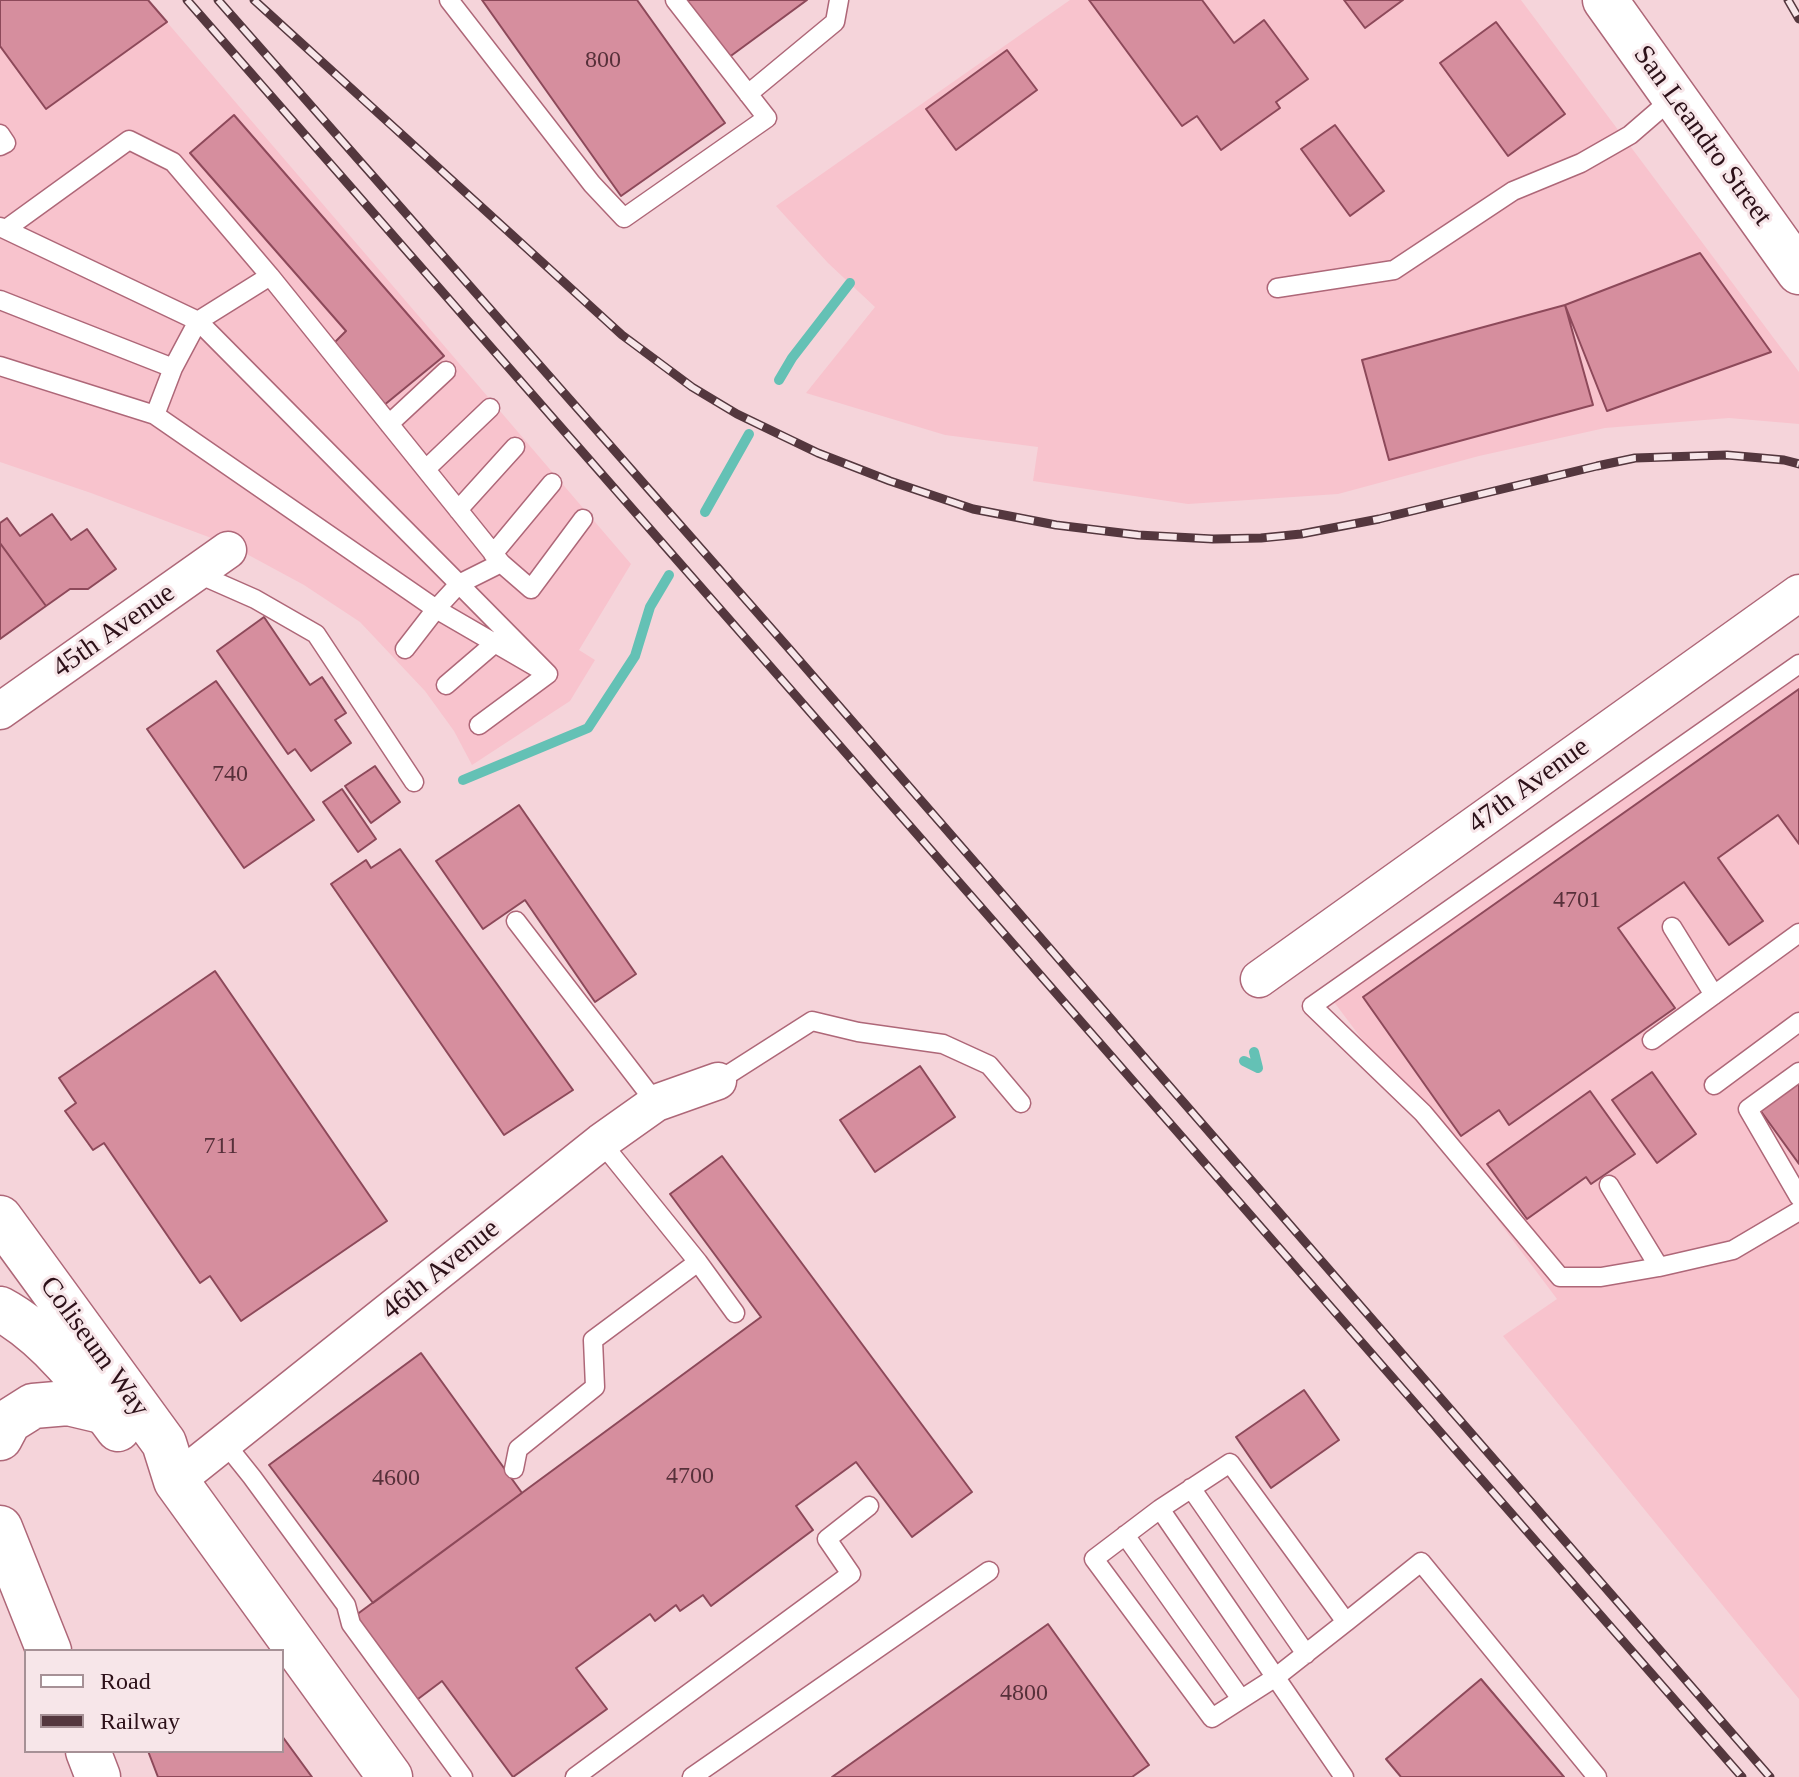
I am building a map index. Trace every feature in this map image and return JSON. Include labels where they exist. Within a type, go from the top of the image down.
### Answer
[{"type":"main road","name":"San Leandro Street","points":[[1605,0],[1799,272]]},
{"type":"main road","name":"Coliseum Way","points":[[0,1218],[164,1443],[176,1481],[390,1777]]},
{"type":"main road","name":"Coliseum Way","points":[[0,1309],[17,1318],[56,1353],[140,1456],[176,1481]]},
{"type":"main road","points":[[0,1438],[9,1421],[33,1406],[68,1403],[106,1412]]},
{"type":"main road","points":[[1,1528],[48,1649]]},
{"type":"main road","points":[[89,1753],[98,1777]]},
{"type":"street","name":"45th Avenue","points":[[0,711],[228,550]]},
{"type":"street","name":"47th Avenue","points":[[1259,979],[1799,593]]},
{"type":"street","name":"46th Avenue","points":[[176,1481],[601,1142],[656,1103],[718,1081]]},
{"type":"lane","points":[[449,0],[592,184],[624,218],[767,118],[675,0]]},
{"type":"lane","points":[[748,94],[835,22],[839,0]]},
{"type":"lane","points":[[1277,288],[1394,270],[1513,191],[1581,163],[1630,135],[1674,97]]},
{"type":"lane","points":[[0,134],[6,143],[0,146]]},
{"type":"lane","points":[[548,674],[198,321],[3,228],[129,140],[173,162],[270,276],[497,558],[531,589],[583,519]]},
{"type":"lane","points":[[155,415],[173,368],[198,321],[270,276]]},
{"type":"lane","points":[[0,300],[173,368]]},
{"type":"lane","points":[[0,366],[155,415],[436,609],[548,674]]},
{"type":"lane","points":[[389,424],[446,371]]},
{"type":"lane","points":[[426,469],[490,408]]},
{"type":"lane","points":[[458,510],[515,447]]},
{"type":"lane","points":[[405,649],[459,584],[497,558],[552,483]]},
{"type":"lane","points":[[196,573],[255,599],[316,634],[414,782]]},
{"type":"lane","points":[[446,685],[495,643]]},
{"type":"lane","points":[[1799,664],[1312,1006],[1423,1113],[1560,1277],[1601,1277],[1733,1250],[1799,1211]]},
{"type":"lane","points":[[479,725],[548,674]]},
{"type":"lane","points":[[516,921],[656,1103]]},
{"type":"lane","points":[[1672,927],[1714,995]]},
{"type":"lane","points":[[1652,1040],[1799,933]]},
{"type":"lane","points":[[718,1081],[812,1021],[858,1032],[943,1044],[989,1065],[1021,1103]]},
{"type":"lane","points":[[1714,1085],[1799,1022]]},
{"type":"lane","points":[[1799,1072],[1748,1109],[1799,1197]]},
{"type":"lane","points":[[601,1142],[735,1313]]},
{"type":"lane","points":[[1609,1185],[1659,1267]]},
{"type":"lane","points":[[514,1469],[518,1449],[595,1387],[593,1340],[698,1262]]},
{"type":"lane","points":[[224,1442],[346,1605],[351,1624],[463,1777]]},
{"type":"lane","points":[[1346,1622],[1230,1463],[1160,1509],[1094,1559],[1212,1718],[1276,1677],[1306,1654],[1346,1622],[1421,1562],[1597,1777]]},
{"type":"lane","points":[[1191,1488],[1306,1654]]},
{"type":"lane","points":[[587,1774],[851,1574],[827,1539],[869,1506]]},
{"type":"lane","points":[[1160,1509],[1344,1777]]},
{"type":"lane","points":[[1125,1535],[1241,1699]]},
{"type":"lane","points":[[692,1777],[989,1571]]},
{"type":"shaded area","points":[[0,0],[148,0],[631,564],[579,650],[595,660],[570,701],[472,765],[454,731],[425,691],[360,622],[304,585],[230,545],[0,462]]},
{"type":"shaded area","points":[[1070,0],[1521,0],[1799,372],[1799,424],[1729,418],[1605,428],[1479,456],[1338,494],[1188,504],[1033,481],[1038,447],[945,435],[806,393],[875,307],[828,263],[776,206]]},
{"type":"shaded area","points":[[1799,656],[1799,1699],[1503,1336],[1557,1299],[1325,990]]},
{"type":"building","points":[[0,0],[148,0],[167,22],[46,109],[0,46]]},
{"type":"building","points":[[482,0],[637,0],[725,123],[621,196]]},
{"type":"building","points":[[685,0],[807,0],[728,58]]},
{"type":"building","points":[[1089,0],[1202,0],[1234,43],[1264,20],[1308,79],[1276,102],[1280,108],[1221,150],[1197,116],[1182,126]]},
{"type":"building","points":[[1344,0],[1403,0],[1365,28]]},
{"type":"building","points":[[1496,22],[1565,114],[1508,156],[1440,63]]},
{"type":"building","points":[[1007,50],[1037,90],[956,150],[926,109]]},
{"type":"building","points":[[234,115],[444,356],[383,406],[332,345],[346,331],[190,153]]},
{"type":"building","points":[[1335,125],[1384,191],[1350,216],[1301,149]]},
{"type":"building","points":[[1700,253],[1771,352],[1607,411],[1565,305]]},
{"type":"building","points":[[1565,305],[1593,405],[1389,460],[1362,360]]},
{"type":"building","points":[[52,514],[71,540],[87,529],[116,569],[88,589],[70,589],[46,606],[0,543],[0,523],[7,518],[20,536]]},
{"type":"building","points":[[0,543],[46,606],[0,639]]},
{"type":"building","points":[[264,617],[310,685],[322,677],[346,713],[335,720],[351,743],[311,771],[295,749],[288,754],[217,651]]},
{"type":"building","points":[[216,681],[314,820],[244,868],[147,729]]},
{"type":"building","points":[[1799,689],[1799,844],[1778,815],[1718,858],[1763,921],[1729,945],[1684,882],[1618,928],[1675,1008],[1509,1125],[1499,1110],[1461,1136],[1363,997]]},
{"type":"building","points":[[375,766],[400,802],[371,823],[345,786]]},
{"type":"building","points":[[342,789],[376,839],[358,852],[323,802]]},
{"type":"building","points":[[519,805],[636,974],[595,1002],[525,900],[483,929],[436,861]]},
{"type":"building","points":[[400,849],[573,1090],[504,1135],[331,884],[366,860],[371,868]]},
{"type":"building","points":[[215,971],[387,1221],[241,1321],[210,1276],[200,1283],[104,1143],[93,1150],[65,1111],[76,1103],[59,1078]]},
{"type":"building","points":[[920,1066],[955,1117],[875,1172],[840,1120]]},
{"type":"building","points":[[1652,1072],[1696,1134],[1657,1163],[1612,1100]]},
{"type":"building","points":[[1799,1083],[1799,1164],[1760,1110]]},
{"type":"building","points":[[1590,1091],[1635,1154],[1591,1184],[1586,1177],[1527,1219],[1487,1164]]},
{"type":"building","points":[[722,1156],[972,1492],[912,1537],[856,1462],[796,1506],[813,1530],[711,1606],[703,1595],[680,1611],[676,1605],[655,1621],[650,1614],[576,1668],[607,1709],[513,1777],[442,1681],[414,1702],[352,1618],[761,1317],[670,1194]]},
{"type":"building","points":[[421,1353],[522,1493],[373,1603],[269,1465]]},
{"type":"building","points":[[1304,1390],[1339,1440],[1271,1488],[1236,1437]]},
{"type":"building","points":[[1048,1624],[1149,1765],[1132,1777],[832,1777]]},
{"type":"building","points":[[1481,1679],[1564,1777],[1401,1777],[1386,1759]]},
{"type":"building","points":[[284,1739],[312,1777],[158,1777],[149,1753],[284,1753]]},
{"type":"waterway","points":[[779,380],[792,358],[850,283]]},
{"type":"waterway","points":[[705,512],[749,434]]},
{"type":"waterway","points":[[463,780],[588,728],[635,656],[650,607],[669,575]]},
{"type":"waterway","points":[[1254,1052],[1258,1068]]},
{"type":"waterway","points":[[1244,1061],[1258,1068]]},
{"type":"railway","points":[[187,0],[1742,1777]]},
{"type":"railway","points":[[218,0],[792,652],[1770,1777]]},
{"type":"railway","points":[[254,0],[622,335],[692,387],[737,414],[818,453],[973,509],[1056,525],[1138,535],[1261,538],[1301,534],[1379,519],[1635,458],[1727,455],[1799,464]]},
{"type":"railway","points":[[1788,0],[1799,19]]}]
